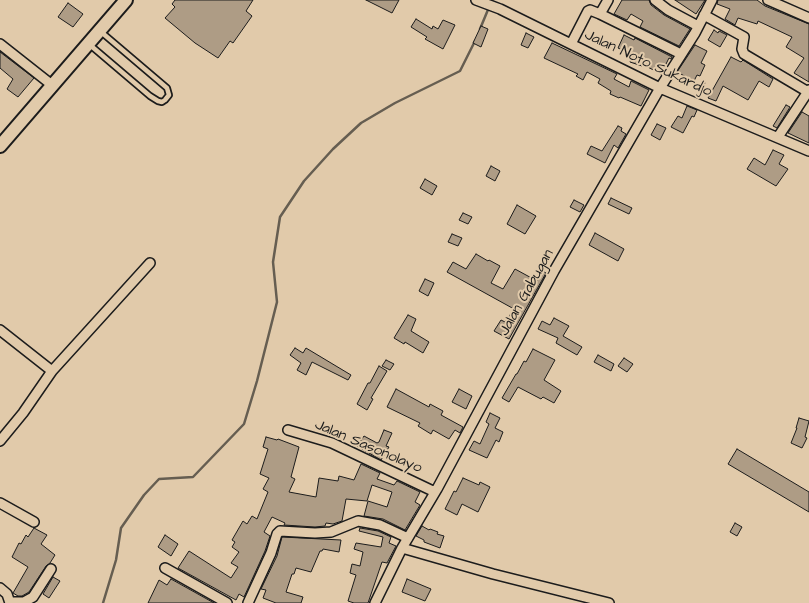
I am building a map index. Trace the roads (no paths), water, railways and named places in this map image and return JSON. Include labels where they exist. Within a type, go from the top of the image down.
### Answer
[{"type":"main road","points":[[0,146],[126,0]]},
{"type":"street","name":"Jalan Noto Sukardjo","points":[[476,0],[500,9],[660,88],[809,151]]},
{"type":"street","points":[[600,14],[608,0]]},
{"type":"street","points":[[655,0],[668,10],[698,26]]},
{"type":"street","name":"Jalan Gabugan","points":[[374,603],[402,548],[435,492],[554,271],[712,0]]},
{"type":"street","points":[[768,0],[809,18]]},
{"type":"street","points":[[571,44],[590,10],[682,54]]},
{"type":"street","points":[[704,15],[744,37],[742,49],[744,54],[808,91],[778,137]]},
{"type":"street","points":[[0,44],[52,85]]},
{"type":"street","points":[[0,442],[52,371],[150,263]]},
{"type":"street","points":[[0,330],[52,371]]},
{"type":"street","name":"Jalan Sasonolayo","points":[[288,430],[332,443],[435,492]]},
{"type":"street","points":[[0,503],[34,522]]},
{"type":"street","points":[[248,603],[280,530],[315,533],[331,532],[358,521],[380,525],[408,538]]},
{"type":"street","points":[[402,548],[587,600],[609,603]]},
{"type":"street","points":[[165,568],[227,603]]},
{"type":"street","points":[[0,588],[7,594],[10,602],[24,602],[33,597],[51,569]]},
{"type":"lane","points":[[88,44],[150,96],[162,102],[166,100],[169,95],[167,88],[99,30]]},
{"type":"waterway","points":[[480,29],[492,0]]},
{"type":"waterway","points":[[103,603],[116,560],[121,528],[144,495],[159,479],[193,477],[244,424],[277,302],[273,262],[280,217],[304,181],[333,149],[361,123],[395,103],[460,71],[475,41]]}]
